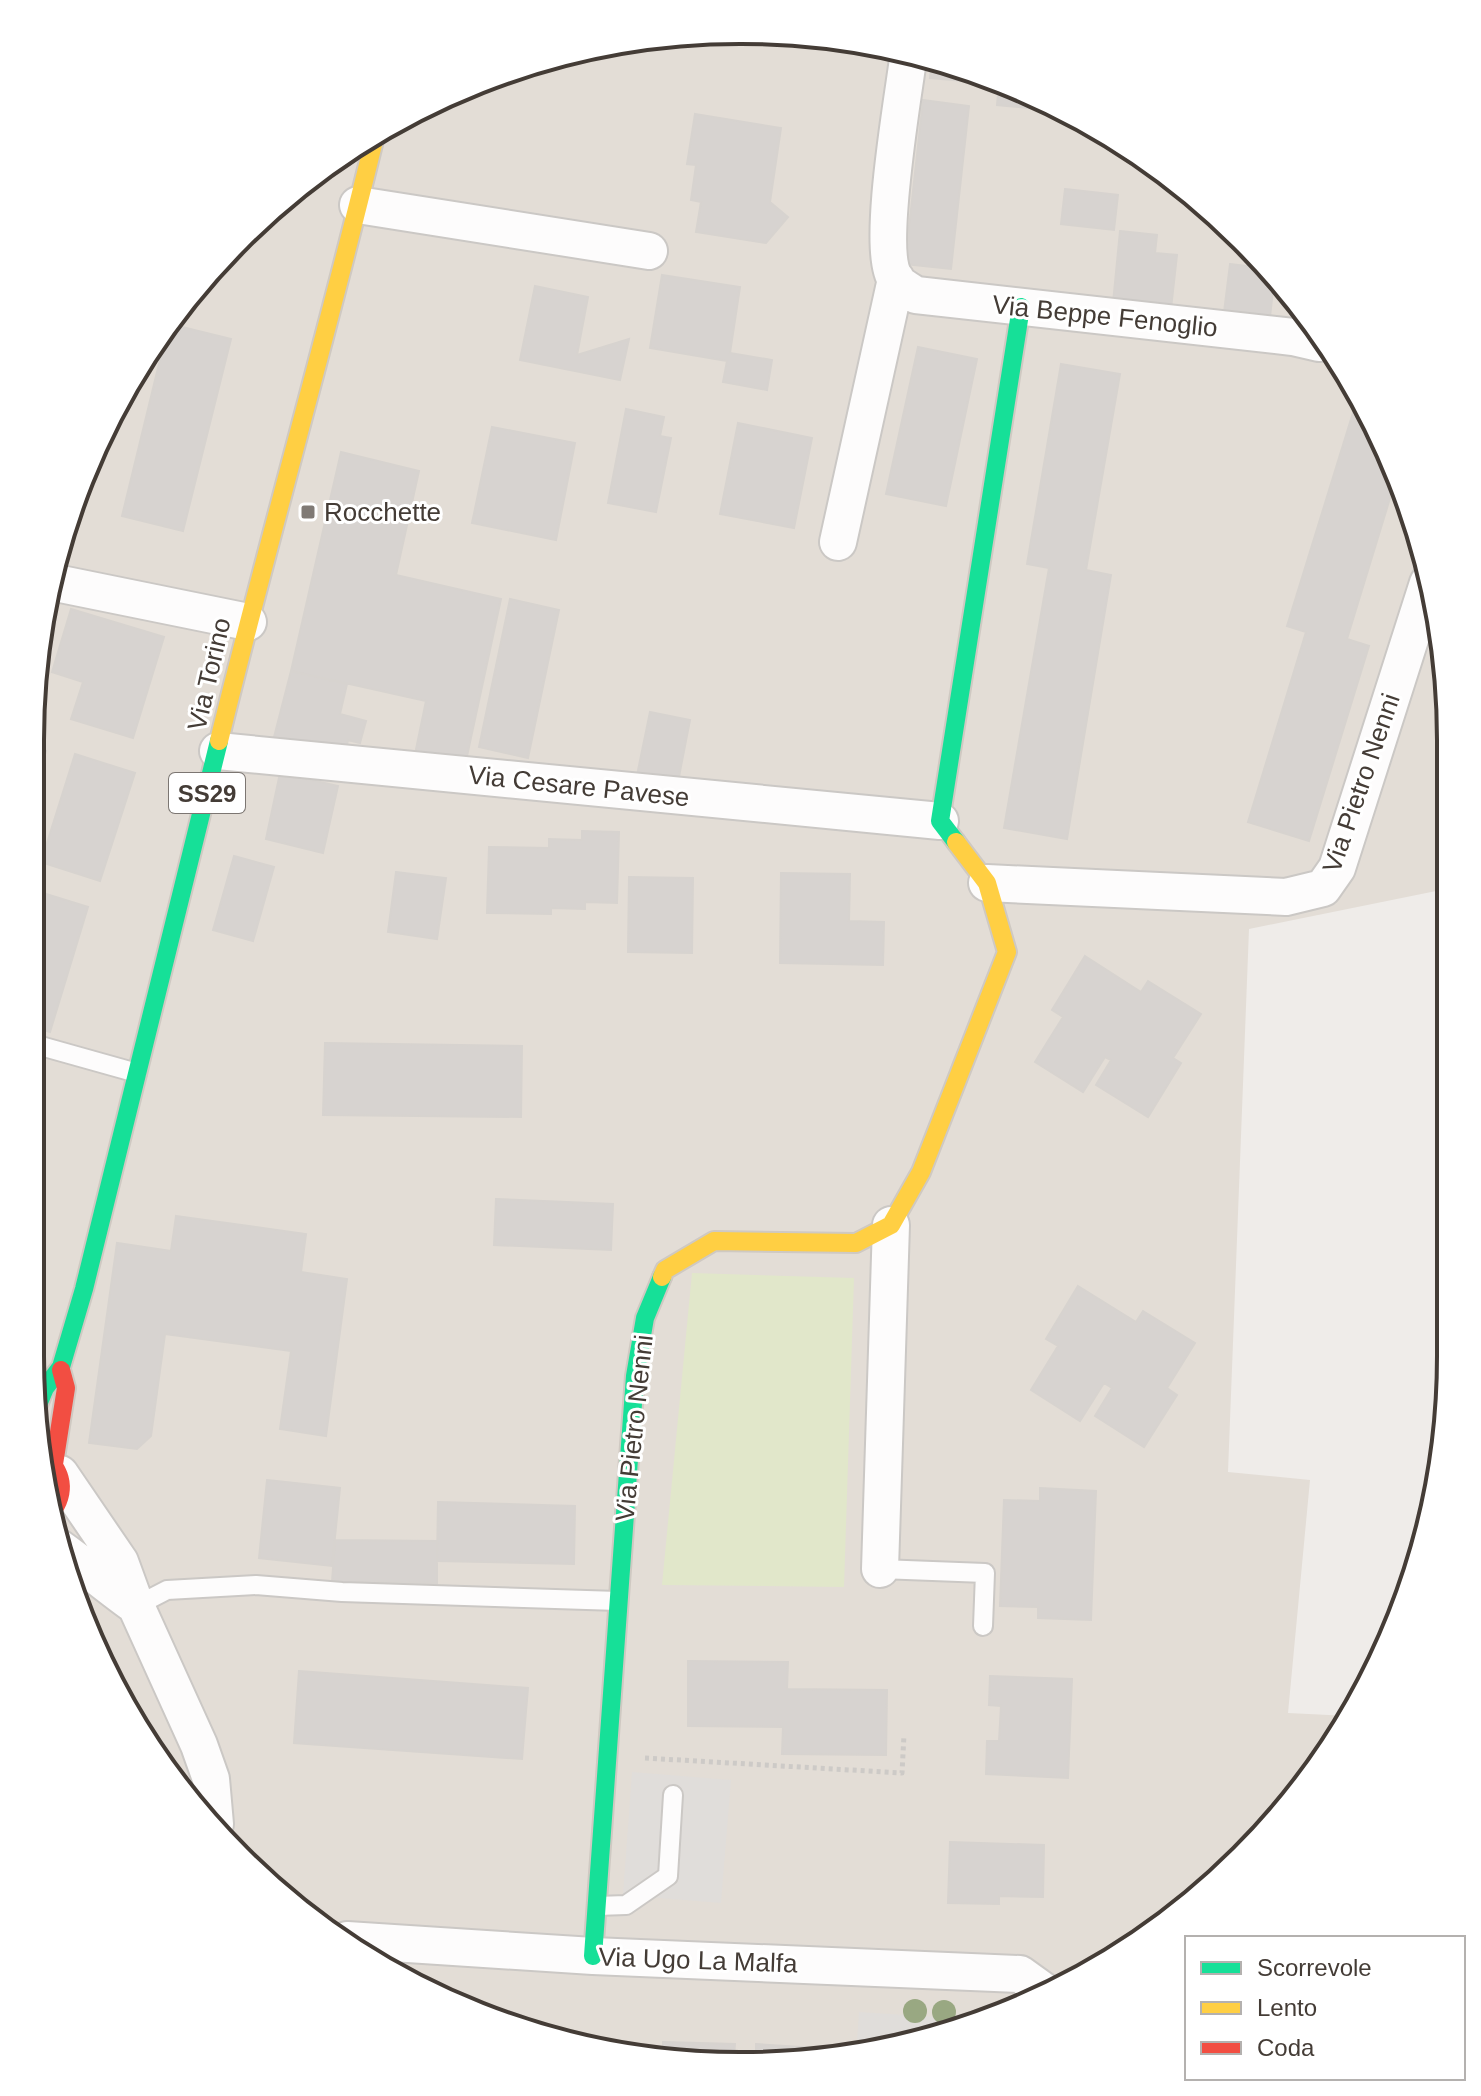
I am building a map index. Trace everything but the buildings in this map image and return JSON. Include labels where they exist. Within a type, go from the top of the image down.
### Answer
[{"type":"street","points":[[838,542],[896,279],[889,254],[889,221],[907,65]]},
{"type":"street","name":"Via Torino","points":[[45,1389],[61,1367],[84,1289],[248,622],[336,299],[372,150]]},
{"type":"street","points":[[358,205],[649,251]]},
{"type":"street","name":"Via Beppe Fenoglio","points":[[896,279],[916,295],[1311,341]]},
{"type":"street","points":[[880,1569],[891,1225],[921,1172],[1007,952],[987,883],[940,821],[1021,307]]},
{"type":"street","points":[[62,584],[248,622]]},
{"type":"street","name":"Via Pietro Nenni","points":[[987,883],[1286,897],[1323,888],[1337,868],[1423,600]]},
{"type":"street","name":"Via Cesare Pavese","points":[[218,751],[940,821]]},
{"type":"street","name":"Via Pietro Nenni","points":[[593,1956],[635,1376],[645,1318],[665,1270],[714,1241],[856,1243],[891,1225]]},
{"type":"street","name":"Via Torino","points":[[59,1500],[63,1486],[53,1464],[66,1388],[61,1367]]},
{"type":"street","points":[[53,1464],[120,1562],[136,1606],[199,1745],[211,1779],[214,1811]]},
{"type":"street","points":[[75,1559],[98,1580],[136,1606]]},
{"type":"street","name":"Via Ugo La Malfa","points":[[364,1941],[593,1956],[1020,1974],[1036,1986]]},
{"type":"lane","points":[[44,1047],[137,1073]]},
{"type":"lane","points":[[44,1368],[61,1367]]},
{"type":"lane","points":[[880,1569],[985,1573],[983,1626]]},
{"type":"lane","points":[[136,1606],[167,1590],[256,1585],[342,1592],[618,1601]]},
{"type":"lane","points":[[597,1906],[626,1905],[668,1876],[673,1795]]},
{"type":"path","points":[[608,1755],[902,1773],[904,1735]]},
{"type":"shaded area","points":[[695,45],[786,45],[876,57],[921,68],[1007,97],[1049,116],[1089,137],[1165,188],[1233,248],[1264,281],[1293,316],[1344,392],[1384,474],[1400,517],[1424,605],[1436,695],[1437,891],[1249,929],[1228,1472],[1310,1480],[1288,1713],[1337,1715],[1293,1780],[1233,1848],[1165,1908],[1089,1959],[1007,1999],[921,2028],[831,2046],[740,2052],[650,2046],[560,2028],[474,1999],[392,1959],[316,1908],[248,1848],[188,1780],[137,1704],[97,1622],[81,1579],[57,1491],[45,1401],[44,740],[45,695],[57,605],[81,517],[116,432],[137,392],[188,316],[248,248],[281,217],[316,188],[392,137],[474,97],[517,81],[605,57],[650,50]]},
{"type":"shaded area","points":[[632,1772],[731,1780],[721,1903],[623,1895]]},
{"type":"shaded area","points":[[859,2012],[954,2018],[921,2028],[857,2042]]},
{"type":"green space","points":[[692,1273],[854,1278],[844,1587],[662,1585]]},
{"type":"traffic: fast","points":[[956,842],[940,821],[1021,307]]},
{"type":"traffic: fast","points":[[45,1389],[61,1367],[84,1289],[219,741]]},
{"type":"traffic: fast","points":[[593,1956],[635,1376],[645,1318],[662,1277]]},
{"type":"traffic: slow","points":[[219,741],[372,150]]},
{"type":"traffic: slow","points":[[662,1277],[665,1270],[714,1241],[856,1243],[891,1225],[921,1172],[1007,952],[987,883],[956,842]]},
{"type":"traffic: jam","points":[[54,1464],[66,1388],[61,1370]]},
{"type":"traffic: jam","points":[[53,1464],[59,1475],[59,1498]]},
{"type":"place","name":"Rocchette","points":[[308,512]]}]
